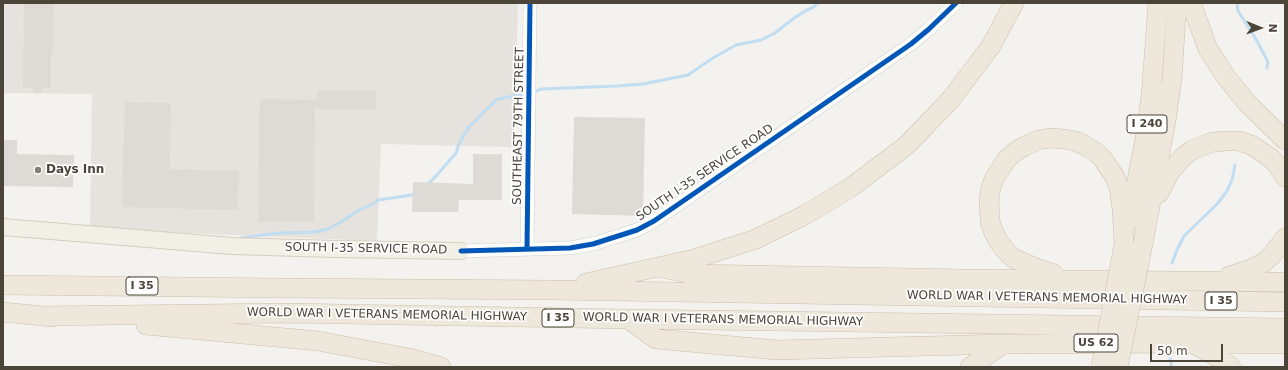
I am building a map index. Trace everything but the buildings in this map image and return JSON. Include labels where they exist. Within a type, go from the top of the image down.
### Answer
[{"type":"highway","points":[[553,290],[694,259],[756,239],[805,215],[850,188],[907,145],[951,99],[991,46],[1014,3]]},
{"type":"highway","name":"I 240","points":[[1101,367],[1144,144],[1151,96],[1158,3]]},
{"type":"highway","name":"I 240","points":[[1118,367],[1165,128],[1172,79],[1177,3]]},
{"type":"highway","points":[[1191,3],[1208,49],[1226,77],[1247,103],[1285,140]]},
{"type":"highway","points":[[1068,279],[1013,258],[1005,250],[994,233],[990,222],[989,211],[991,187],[1000,167],[1006,159],[1016,151],[1038,140],[1050,138],[1064,139],[1075,141],[1084,145],[1102,158],[1115,177],[1119,188],[1124,244]]},
{"type":"highway","points":[[1150,208],[1170,172],[1177,163],[1192,150],[1213,142],[1226,141],[1251,145],[1272,159],[1285,177]]},
{"type":"highway","points":[[1212,281],[1251,269],[1263,263],[1272,255],[1285,238]]},
{"type":"highway","points":[[659,267],[691,274],[1285,282]]},
{"type":"highway","name":"WORLD WAR I VETERANS MEMORIAL HIGHWAY","points":[[3,284],[553,290],[1285,302]]},
{"type":"highway","name":"I 35","points":[[3,312],[40,316]]},
{"type":"highway","name":"WORLD WAR I VETERANS MEMORIAL HIGHWAY","points":[[40,316],[286,313],[1285,328]]},
{"type":"highway","points":[[40,316],[318,341],[408,358],[442,367]]},
{"type":"highway","points":[[628,319],[656,339],[777,350],[1003,344]]},
{"type":"highway","points":[[1190,342],[1221,359],[1231,367]]},
{"type":"highway","name":"US 62","points":[[1003,344],[1190,342],[1285,344]]},
{"type":"highway","points":[[970,367],[1003,344]]},
{"type":"main road","name":"SOUTH I-35 SERVICE ROAD","points":[[3,227],[232,246],[335,249],[461,250]]},
{"type":"street","name":"SOUTHEAST 79TH STREET","points":[[527,249],[530,3]]},
{"type":"street","name":"SOUTH I-35 SERVICE ROAD","points":[[461,250],[570,248],[613,239],[642,227],[654,221],[698,191],[910,44],[929,29],[956,3]]},
{"type":"shaded area","points":[[3,3],[518,3],[514,147],[381,144],[377,241],[90,229],[92,94],[3,93]]},
{"type":"waterway","points":[[532,93],[541,89],[643,84],[688,75],[736,45],[761,40],[775,33],[794,18],[818,3]]},
{"type":"waterway","points":[[1237,3],[1238,11],[1268,62],[1267,68]]},
{"type":"waterway","points":[[428,184],[456,153],[459,144],[469,127],[494,102],[498,99],[526,94]]},
{"type":"waterway","points":[[1172,263],[1184,236],[1218,203],[1227,191],[1232,180],[1235,165]]},
{"type":"waterway","points":[[241,238],[278,233],[314,232],[328,229],[378,200],[412,195],[415,193]]},
{"type":"waterway","points":[[1170,359],[1172,367]]},
{"type":"cycle path","points":[[527,249],[530,3]]},
{"type":"cycle path","points":[[461,251],[570,248],[593,244],[637,230],[654,221],[911,44],[956,3]]},
{"type":"place","name":"Days Inn","points":[[38,170]]}]
